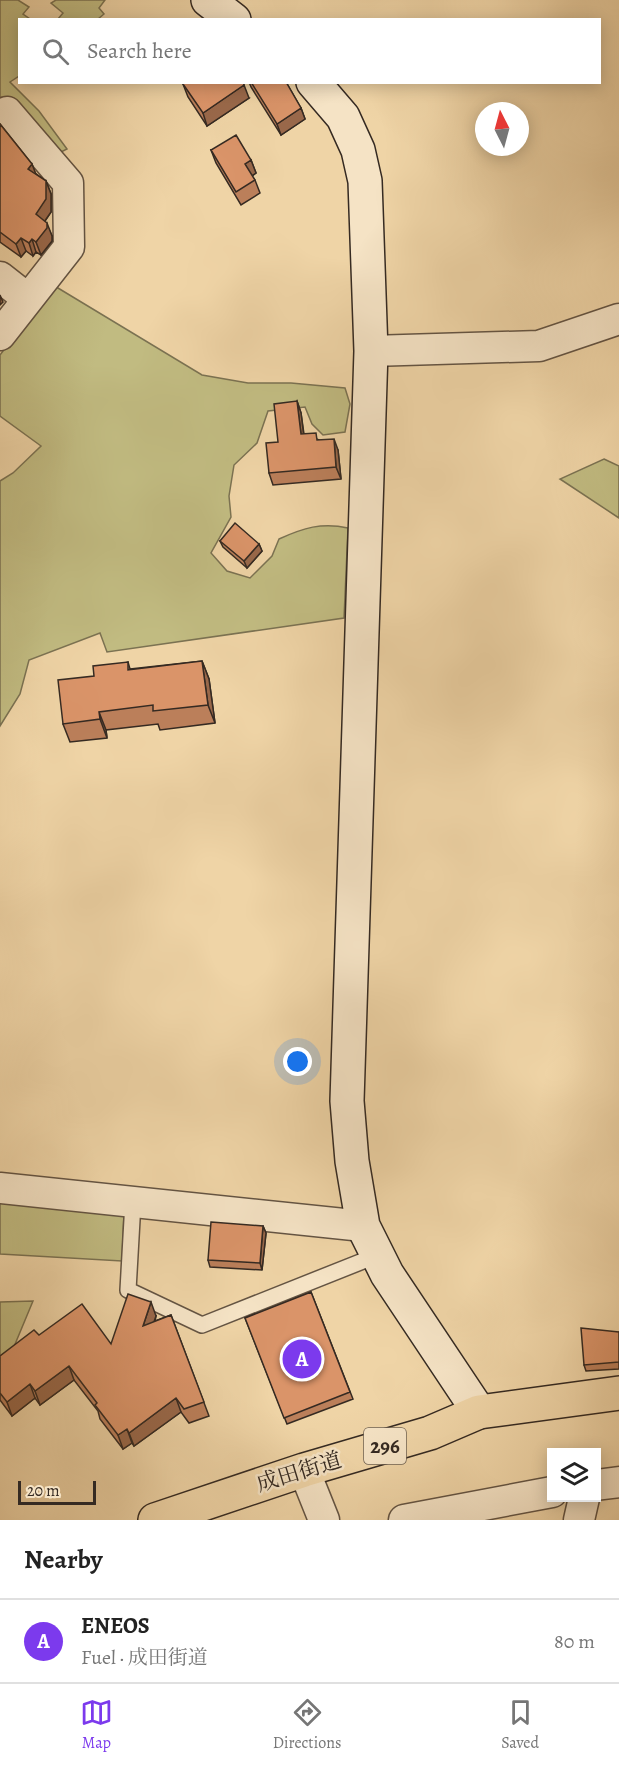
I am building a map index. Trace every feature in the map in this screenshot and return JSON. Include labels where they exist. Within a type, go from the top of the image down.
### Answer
[{"type":"highway","name":"成田街道","points":[[155,1520],[304,1470],[430,1433],[479,1412],[619,1393]]},
{"type":"street","points":[[208,0],[231,18]]},
{"type":"street","points":[[315,84],[343,117],[358,150],[366,181],[371,351],[347,1101],[352,1161],[363,1226],[387,1274],[479,1412]]},
{"type":"street","points":[[0,335],[69,247],[68,183],[7,112]]},
{"type":"street","points":[[0,277],[28,298]]},
{"type":"street","points":[[371,351],[539,345],[619,319]]},
{"type":"street","points":[[0,1188],[363,1226]]},
{"type":"street","points":[[304,1470],[324,1520]]},
{"type":"street","points":[[601,1484],[619,1482]]},
{"type":"street","points":[[404,1520],[449,1516],[547,1493]]},
{"type":"street","points":[[579,1520],[583,1502]]},
{"type":"lane","points":[[133,1202],[128,1290],[202,1324],[378,1256]]},
{"type":"shaded area","points":[[0,0],[18,0],[29,7],[23,14],[29,18],[18,18],[18,77],[10,82],[39,111],[67,149],[57,154],[0,108]]},
{"type":"shaded area","points":[[56,0],[105,0],[99,8],[104,14],[99,18],[59,18],[63,13],[51,3]]},
{"type":"shaded area","points":[[53,285],[202,375],[248,383],[291,383],[345,388],[350,404],[345,432],[323,435],[312,424],[305,407],[268,411],[257,443],[234,465],[229,496],[231,517],[211,553],[227,571],[250,578],[272,556],[279,539],[313,527],[348,528],[344,618],[107,652],[100,633],[29,660],[20,694],[0,726],[0,481],[13,473],[41,446],[0,416],[0,355]]},
{"type":"shaded area","points":[[604,459],[619,466],[619,518],[560,479]]},
{"type":"shaded area","points":[[0,1198],[124,1213],[122,1261],[0,1254]]},
{"type":"shaded area","points":[[33,1301],[13,1349],[0,1361],[0,1302]]},
{"type":"building","points":[[183,84],[244,84],[244,85],[203,113]]},
{"type":"building","points":[[252,84],[287,84],[301,108],[277,124]]},
{"type":"building","points":[[0,124],[32,164],[28,169],[46,181],[46,199],[36,214],[47,223],[47,228],[36,242],[32,239],[29,243],[21,238],[16,244],[0,232]]},
{"type":"building","points":[[236,135],[251,160],[245,164],[255,180],[236,192],[211,150]]},
{"type":"building","points":[[297,401],[301,434],[316,433],[317,440],[334,439],[336,467],[269,473],[266,443],[278,442],[274,404]]},
{"type":"building","points":[[235,523],[259,544],[244,561],[220,541]]},
{"type":"building","points":[[202,661],[208,705],[153,711],[153,705],[99,712],[100,719],[63,724],[58,680],[94,676],[93,666],[128,662],[128,670]]},
{"type":"building","points":[[211,1222],[263,1226],[260,1263],[208,1260]]},
{"type":"building","points":[[311,1292],[350,1392],[284,1418],[245,1318]]},
{"type":"building","points":[[128,1294],[151,1302],[143,1326],[171,1315],[204,1402],[184,1409],[176,1398],[129,1433],[127,1429],[118,1435],[69,1366],[35,1391],[30,1384],[7,1402],[0,1393],[0,1356],[34,1330],[39,1335],[82,1304],[111,1344]]},
{"type":"building","points":[[581,1328],[619,1332],[619,1362],[584,1365]]},
{"type":"place","name":"ENEOS","points":[[302,1359]]}]
